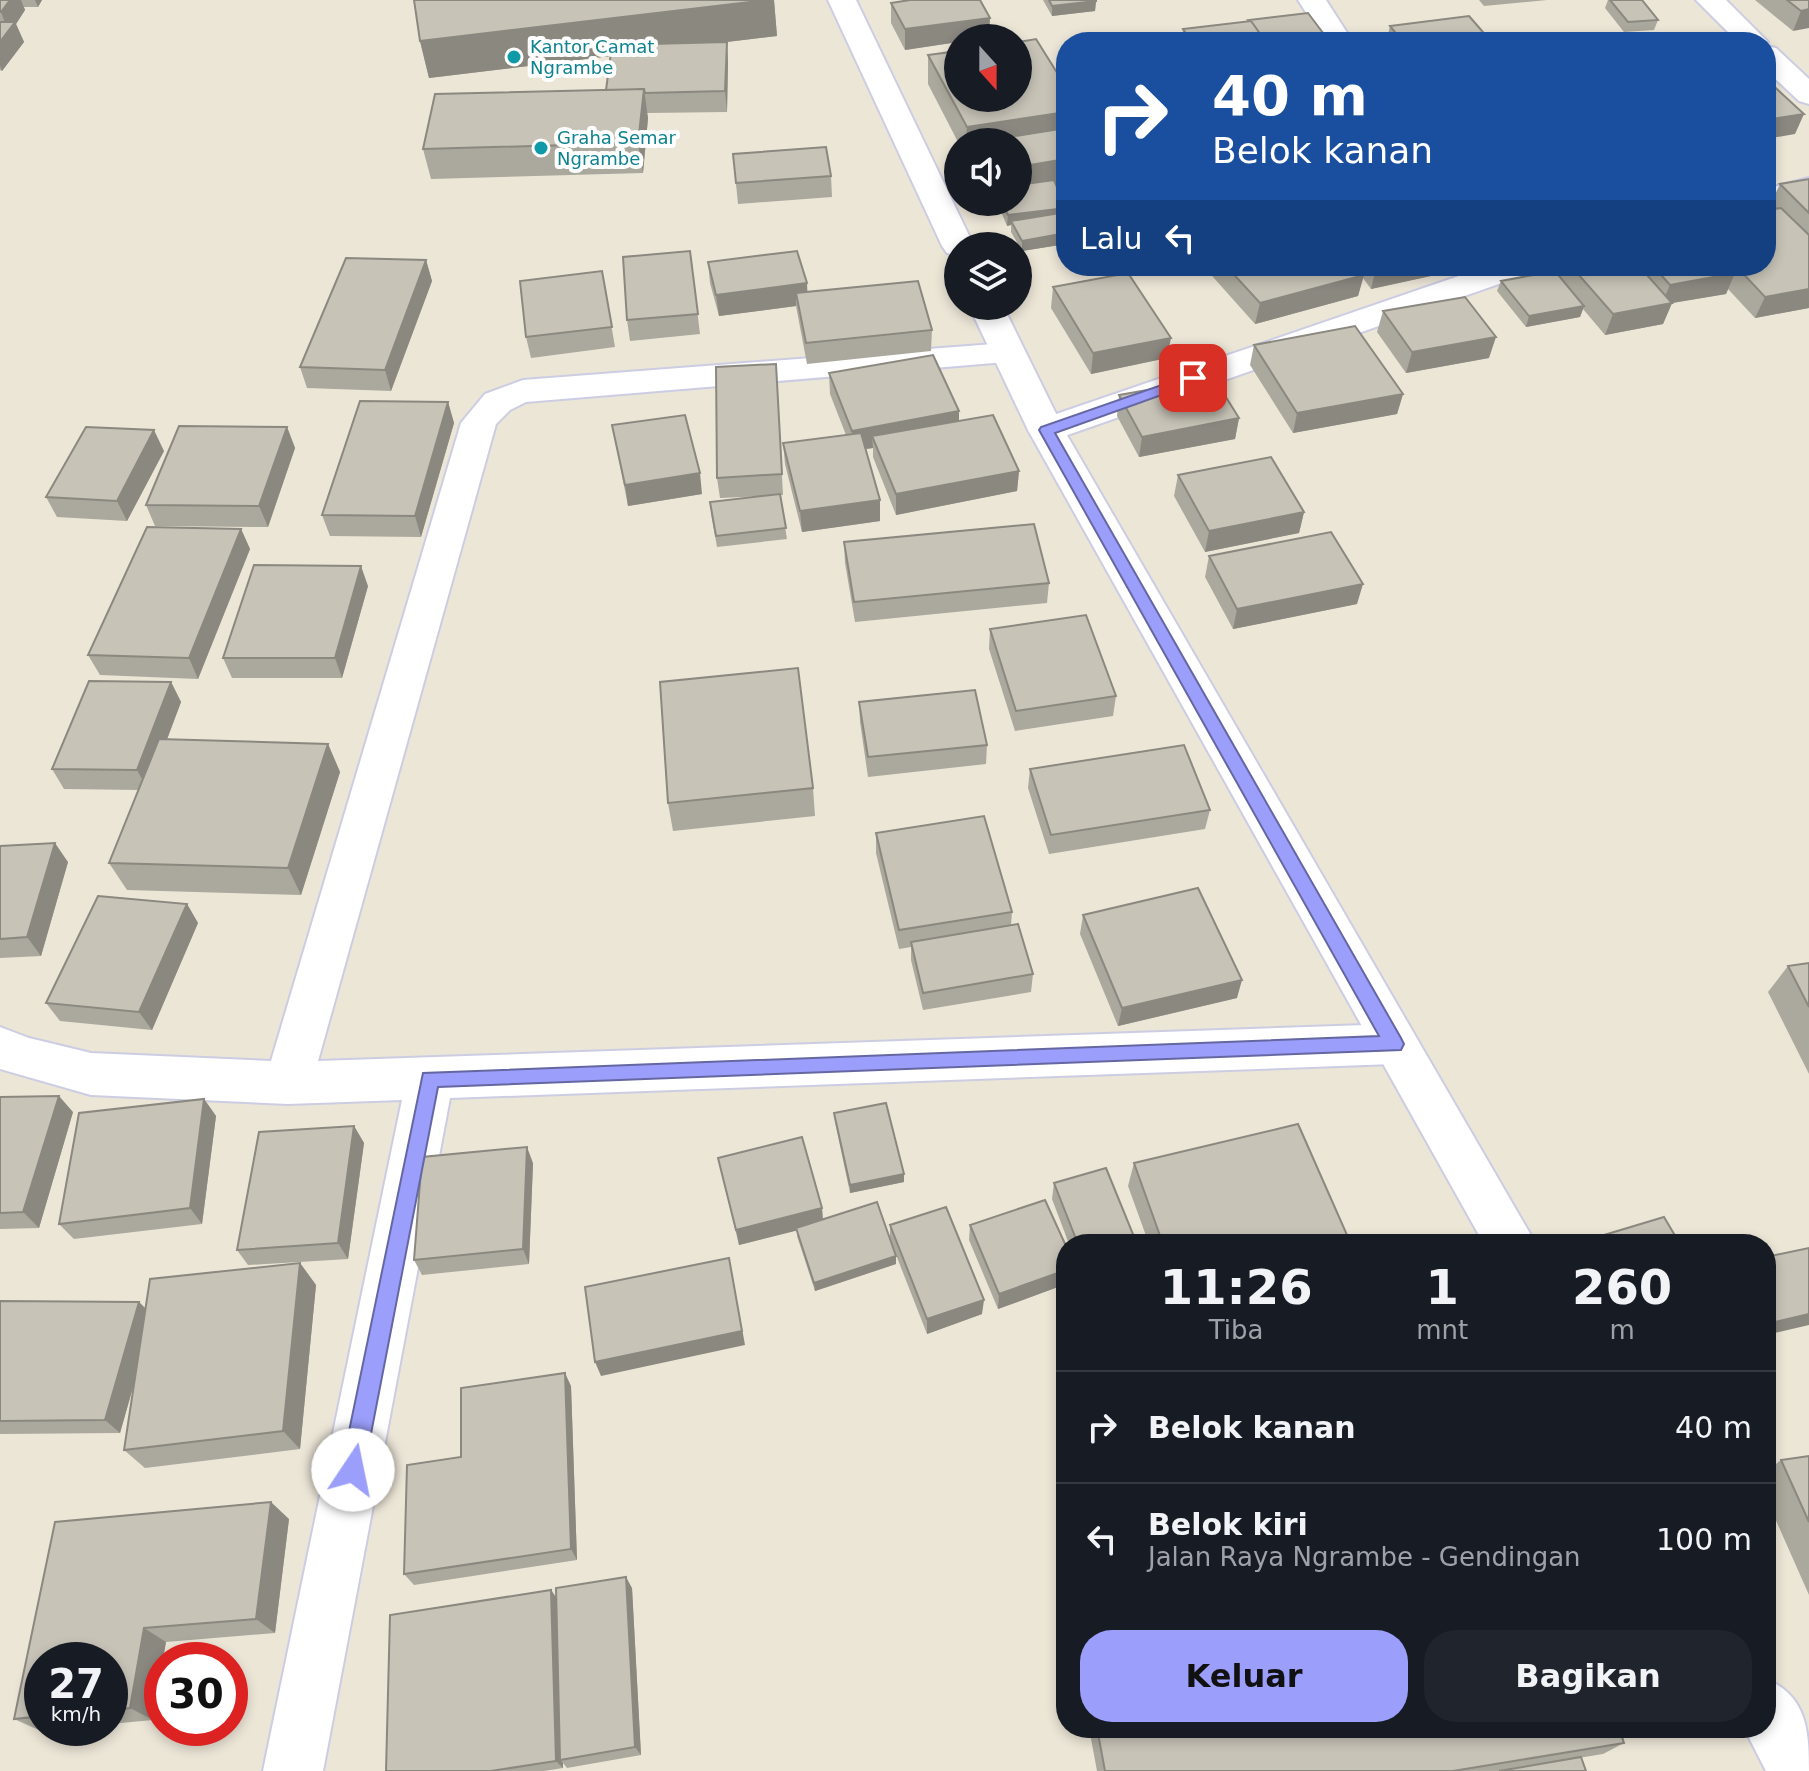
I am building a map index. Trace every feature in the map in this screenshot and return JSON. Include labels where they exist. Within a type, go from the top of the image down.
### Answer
[{"type":"street","points":[[842,0],[952,232]]},
{"type":"street","points":[[1312,0],[1333,32]]},
{"type":"street","points":[[1710,0],[1744,32]]},
{"type":"street","points":[[1776,64],[1809,95]]},
{"type":"street","points":[[1776,196],[1809,187]]},
{"type":"street","points":[[1046,430],[1477,276]]},
{"type":"street","points":[[992,320],[1046,430],[1505,1234]]},
{"type":"street","points":[[288,1083],[479,423],[490,406],[503,397],[523,391],[1007,354]]},
{"type":"street","points":[[0,1047],[21,1057],[91,1074],[288,1083],[1394,1044]]},
{"type":"street","points":[[293,1771],[430,1079]]},
{"type":"street","points":[[1776,1728],[1799,1771]]},
{"type":"building","points":[[0,0],[10,0],[1,12],[0,12]]},
{"type":"building","points":[[414,0],[767,0],[420,41]]},
{"type":"building","points":[[980,0],[990,18],[905,29],[891,3]]},
{"type":"building","points":[[1049,0],[1096,0],[1096,1],[1052,6]]},
{"type":"building","points":[[1610,0],[1642,0],[1658,20],[1628,22]]},
{"type":"building","points":[[1787,0],[1809,0],[1809,9],[1801,11]]},
{"type":"building","points":[[1308,13],[1322,32],[1259,32],[1249,20]]},
{"type":"building","points":[[1469,16],[1483,32],[1395,32],[1390,26]]},
{"type":"building","points":[[1251,21],[1259,32],[1185,32],[1183,29]]},
{"type":"building","points":[[0,22],[15,22],[0,42]]},
{"type":"building","points":[[1036,39],[1056,71],[1056,114],[967,127],[959,112],[1032,112],[1032,40]]},
{"type":"building","points":[[727,42],[725,91],[645,93],[644,89],[606,90],[612,45]]},
{"type":"building","points":[[944,53],[944,85],[928,55]]},
{"type":"building","points":[[1776,88],[1804,114],[1776,118]]},
{"type":"building","points":[[644,89],[638,143],[423,149],[435,94]]},
{"type":"building","points":[[1056,130],[1056,161],[1032,165],[1032,133]]},
{"type":"building","points":[[826,147],[831,176],[736,183],[733,154]]},
{"type":"building","points":[[1809,179],[1809,213],[1780,184]]},
{"type":"building","points":[[1054,180],[1056,209],[1032,212],[1032,183]]},
{"type":"building","points":[[1781,208],[1809,235],[1809,289],[1765,297],[1745,276],[1776,276],[1776,209]]},
{"type":"building","points":[[1056,214],[1056,235],[1032,239],[1032,232],[1017,232],[1011,221]]},
{"type":"building","points":[[690,251],[698,314],[627,320],[623,257]]},
{"type":"building","points":[[797,251],[807,283],[716,295],[708,262]]},
{"type":"building","points":[[346,258],[426,260],[385,370],[300,367]]},
{"type":"building","points":[[602,271],[612,327],[526,337],[520,281]]},
{"type":"building","points":[[1112,276],[1130,276],[1171,338],[1093,353],[1053,287]]},
{"type":"building","points":[[1235,276],[1360,276],[1260,303]]},
{"type":"building","points":[[1528,276],[1559,276],[1584,306],[1529,316],[1501,281]]},
{"type":"building","points":[[1580,276],[1648,276],[1672,303],[1613,314]]},
{"type":"building","points":[[1662,276],[1719,276],[1670,285]]},
{"type":"building","points":[[918,281],[932,330],[806,343],[796,293]]},
{"type":"building","points":[[1465,297],[1496,337],[1412,352],[1383,311]]},
{"type":"building","points":[[1355,326],[1403,394],[1297,413],[1254,345]]},
{"type":"building","points":[[933,355],[959,411],[852,431],[829,373]]},
{"type":"building","points":[[776,364],[782,474],[717,478],[716,367]]},
{"type":"building","points":[[1214,378],[1239,418],[1142,437],[1119,395]]},
{"type":"building","points":[[360,401],[448,402],[415,516],[322,515]]},
{"type":"building","points":[[685,415],[700,473],[625,485],[612,425]]},
{"type":"building","points":[[993,415],[1019,471],[896,494],[872,436]]},
{"type":"building","points":[[179,426],[287,427],[259,506],[146,505]]},
{"type":"building","points":[[86,427],[154,430],[117,501],[46,497]]},
{"type":"building","points":[[861,433],[880,500],[800,511],[783,443]]},
{"type":"building","points":[[1271,457],[1304,512],[1209,531],[1178,475]]},
{"type":"building","points":[[780,494],[786,528],[716,536],[710,502]]},
{"type":"building","points":[[1034,524],[1049,583],[854,602],[844,542]]},
{"type":"building","points":[[147,527],[241,529],[189,658],[88,655]]},
{"type":"building","points":[[1331,532],[1363,584],[1237,609],[1209,556]]},
{"type":"building","points":[[254,565],[361,566],[335,658],[223,658]]},
{"type":"building","points":[[1086,615],[1116,696],[1016,711],[990,629]]},
{"type":"building","points":[[798,668],[813,788],[668,803],[660,682]]},
{"type":"building","points":[[89,681],[171,682],[137,770],[52,769]]},
{"type":"building","points":[[975,690],[987,745],[868,757],[859,702]]},
{"type":"building","points":[[159,739],[328,744],[288,868],[109,863]]},
{"type":"building","points":[[1184,745],[1210,810],[1051,835],[1030,769]]},
{"type":"building","points":[[984,816],[1012,912],[899,930],[876,833]]},
{"type":"building","points":[[55,843],[27,937],[0,939],[0,846]]},
{"type":"building","points":[[1198,888],[1242,980],[1122,1008],[1083,915]]},
{"type":"building","points":[[98,896],[187,904],[139,1012],[46,1003]]},
{"type":"building","points":[[1018,924],[1033,974],[923,993],[911,942]]},
{"type":"building","points":[[1809,963],[1809,1007],[1788,966]]},
{"type":"building","points":[[59,1096],[23,1212],[0,1213],[0,1097]]},
{"type":"building","points":[[204,1099],[190,1208],[59,1224],[79,1113]]},
{"type":"building","points":[[886,1103],[904,1174],[850,1185],[834,1113]]},
{"type":"building","points":[[1298,1124],[1347,1234],[1159,1234],[1134,1163]]},
{"type":"building","points":[[354,1126],[338,1243],[237,1250],[259,1132]]},
{"type":"building","points":[[802,1137],[822,1208],[736,1230],[718,1158]]},
{"type":"building","points":[[527,1147],[523,1249],[414,1260],[422,1157]]},
{"type":"building","points":[[1106,1168],[1133,1234],[1074,1234],[1054,1183]]},
{"type":"building","points":[[1045,1200],[1061,1234],[1056,1234],[1056,1274],[999,1294],[970,1225]]},
{"type":"building","points":[[877,1202],[896,1256],[814,1283],[796,1228]]},
{"type":"building","points":[[946,1207],[984,1300],[927,1319],[890,1225]]},
{"type":"building","points":[[1664,1217],[1674,1234],[1607,1234]]},
{"type":"building","points":[[1809,1248],[1809,1314],[1776,1322],[1776,1255]]},
{"type":"building","points":[[729,1258],[742,1331],[595,1362],[585,1287]]},
{"type":"building","points":[[300,1263],[283,1431],[124,1450],[150,1279]]},
{"type":"building","points":[[0,1301],[139,1302],[105,1420],[0,1421]]},
{"type":"building","points":[[565,1373],[571,1549],[404,1574],[407,1465],[461,1457],[461,1388]]},
{"type":"building","points":[[1809,1456],[1809,1522],[1781,1460]]},
{"type":"building","points":[[271,1502],[256,1619],[144,1628],[128,1708],[128,1642],[30,1642],[55,1522]]},
{"type":"building","points":[[626,1577],[635,1747],[560,1760],[556,1588]]},
{"type":"building","points":[[551,1590],[556,1761],[491,1771],[386,1771],[390,1615]]},
{"type":"building","points":[[24,1671],[24,1718],[14,1719]]},
{"type":"building","points":[[1099,1738],[1622,1738],[1624,1743],[1453,1771],[1105,1771]]},
{"type":"building","points":[[1581,1757],[1586,1771],[1499,1771]]},
{"type":"place","name":"Kantor Camat Ngrambe","points":[[514,57]]},
{"type":"place","name":"Graha Semar Ngrambe","points":[[541,148]]},
{"type":"route","points":[[353,1470],[430,1079],[1394,1044],[1046,430],[1193,378]]}]
